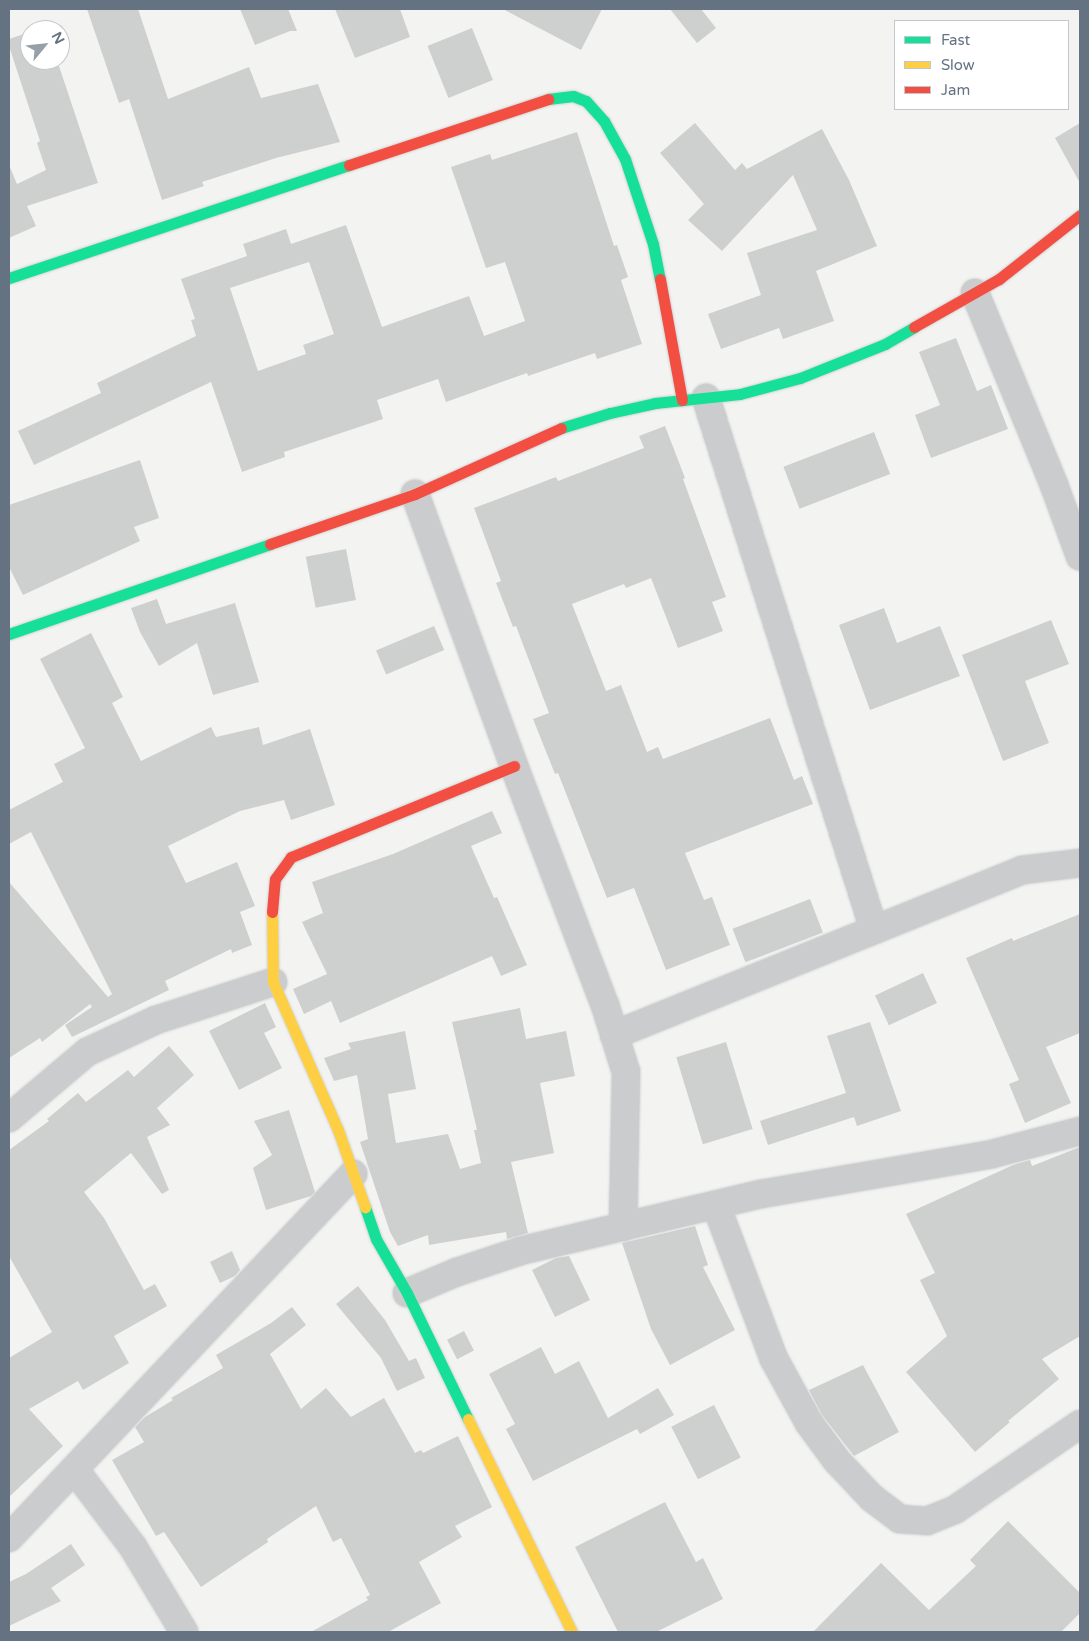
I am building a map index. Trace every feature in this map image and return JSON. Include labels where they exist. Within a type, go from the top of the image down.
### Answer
[{"type":"street","points":[[9,278],[555,97],[573,96],[586,101],[604,121],[625,160],[653,244],[694,399],[874,930]]},
{"type":"street","points":[[9,634],[415,494],[548,432],[610,413],[694,399],[740,394],[800,378],[885,344],[975,293],[999,279],[1078,220]]},
{"type":"street","points":[[975,293],[1054,485],[1080,556]]},
{"type":"street","points":[[415,494],[514,766],[606,1005],[626,1072],[623,1227]]},
{"type":"street","points":[[514,766],[290,857],[275,879],[271,917],[273,982],[338,1130],[376,1239],[407,1293],[572,1632]]},
{"type":"street","points":[[614,1035],[1022,870],[1080,863]]},
{"type":"street","points":[[9,1118],[87,1052],[156,1020],[273,982]]},
{"type":"street","points":[[407,1293],[457,1272],[520,1251],[761,1194],[992,1154],[1080,1131]]},
{"type":"street","points":[[9,1538],[353,1174]]},
{"type":"street","points":[[716,1205],[774,1359],[809,1423],[837,1461],[854,1480],[872,1498],[900,1519],[927,1521],[956,1509],[1080,1424]]},
{"type":"street","points":[[75,1470],[133,1547],[184,1632]]},
{"type":"building","points":[[87,9],[138,9],[168,99],[249,67],[261,98],[318,84],[340,142],[276,158],[202,182],[204,186],[162,200],[129,99],[119,103]]},
{"type":"building","points":[[240,9],[288,9],[297,31],[290,31],[255,45]]},
{"type":"building","points":[[335,9],[400,9],[410,37],[355,58]]},
{"type":"building","points":[[503,9],[602,9],[581,50]]},
{"type":"building","points":[[670,9],[701,9],[716,28],[697,43]]},
{"type":"building","points":[[472,28],[493,80],[448,98],[427,46]]},
{"type":"building","points":[[20,35],[20,70],[60,70],[98,183],[27,206],[36,226],[9,238],[9,165],[17,184],[46,170],[37,143],[40,141],[9,46],[9,39]]},
{"type":"building","points":[[695,123],[735,170],[742,163],[747,169],[822,129],[849,180],[877,246],[816,271],[834,321],[783,339],[779,328],[721,349],[708,314],[761,295],[747,253],[817,230],[793,175],[722,251],[688,220],[704,204],[660,153]]},
{"type":"building","points":[[1080,123],[1080,183],[1055,138]]},
{"type":"building","points":[[577,132],[614,246],[617,245],[628,277],[621,280],[642,344],[597,359],[595,353],[528,376],[527,373],[446,402],[438,379],[377,400],[383,419],[284,452],[285,457],[242,472],[211,382],[34,465],[18,431],[101,393],[97,383],[196,336],[191,320],[195,319],[181,279],[247,256],[243,244],[286,229],[291,244],[346,225],[382,327],[469,296],[484,336],[525,321],[505,262],[486,268],[451,167],[490,154],[492,160]],"holes":[[[309,262],[334,334],[303,345],[306,354],[258,371],[230,288]]]},
{"type":"building","points":[[956,338],[977,391],[991,385],[1008,429],[931,458],[915,415],[940,405],[919,352]]},
{"type":"building","points":[[665,426],[726,597],[712,602],[723,631],[678,648],[651,578],[626,588],[624,584],[572,604],[606,691],[621,685],[647,752],[658,747],[663,759],[770,718],[794,780],[802,776],[813,804],[685,853],[704,900],[712,897],[730,945],[666,970],[634,888],[607,898],[558,773],[555,774],[533,719],[549,713],[516,626],[513,627],[496,583],[501,581],[474,508],[556,477],[558,481],[644,448],[639,436]]},
{"type":"building","points":[[874,432],[890,474],[800,509],[783,467]]},
{"type":"building","points":[[140,460],[159,518],[134,527],[140,541],[23,595],[9,567],[9,505]]},
{"type":"building","points":[[346,549],[356,600],[316,608],[306,557]]},
{"type":"building","points":[[157,599],[166,624],[235,603],[259,682],[213,695],[197,643],[159,666],[140,632],[131,608]]},
{"type":"building","points":[[884,608],[897,643],[940,626],[960,676],[870,710],[839,625]]},
{"type":"building","points":[[1051,620],[1069,664],[1025,681],[1049,743],[1003,761],[962,655]]},
{"type":"building","points":[[434,626],[444,650],[386,675],[376,651]]},
{"type":"building","points":[[91,633],[123,697],[112,703],[141,761],[211,727],[216,737],[259,727],[263,745],[310,729],[335,805],[291,820],[284,800],[240,811],[168,846],[186,883],[237,862],[255,906],[240,912],[252,945],[232,953],[231,949],[165,981],[169,990],[72,1037],[65,1025],[92,1007],[90,1004],[42,1042],[40,1038],[9,1058],[9,882],[108,997],[112,994],[31,832],[9,844],[9,810],[63,782],[54,764],[85,748],[40,659]]},
{"type":"building","points":[[492,811],[502,833],[471,846],[494,898],[497,897],[527,965],[501,976],[492,956],[340,1023],[331,1001],[304,1014],[293,989],[327,974],[302,922],[323,913],[312,882],[393,854]]},
{"type":"building","points":[[810,899],[823,933],[745,962],[733,929]]},
{"type":"building","points":[[1080,914],[1080,1033],[1046,1047],[1071,1103],[1025,1123],[1009,1084],[1019,1080],[966,958],[1012,938],[1013,941]]},
{"type":"building","points":[[923,973],[937,1003],[889,1025],[875,995]]},
{"type":"building","points":[[265,1003],[276,1027],[264,1033],[282,1068],[239,1090],[209,1031]]},
{"type":"building","points":[[520,1008],[526,1039],[566,1031],[575,1076],[540,1083],[554,1153],[511,1162],[528,1233],[507,1239],[506,1232],[429,1245],[428,1235],[398,1246],[390,1232],[360,1142],[368,1139],[357,1075],[334,1081],[324,1058],[351,1049],[348,1043],[405,1031],[416,1089],[388,1094],[396,1143],[448,1134],[460,1169],[481,1163],[474,1130],[477,1130],[452,1022]]},
{"type":"building","points":[[870,1022],[901,1111],[857,1126],[854,1117],[768,1145],[760,1121],[846,1093],[827,1036]]},
{"type":"building","points":[[726,1042],[753,1129],[703,1144],[676,1057]]},
{"type":"building","points":[[169,1046],[194,1075],[157,1108],[170,1125],[147,1137],[169,1190],[162,1194],[131,1153],[84,1192],[104,1218],[144,1290],[155,1284],[167,1306],[114,1336],[129,1363],[83,1390],[78,1381],[29,1409],[63,1446],[9,1497],[9,1358],[52,1332],[9,1256],[9,1150],[49,1121],[47,1119],[78,1093],[86,1102],[128,1070],[134,1077]]},
{"type":"building","points":[[289,1110],[315,1192],[311,1196],[266,1210],[253,1168],[272,1155],[254,1121]]},
{"type":"building","points":[[1080,1147],[1080,1336],[1042,1359],[1059,1379],[1008,1421],[1010,1422],[975,1452],[906,1372],[947,1336],[920,1280],[935,1273],[906,1214],[1013,1165],[1030,1160],[1032,1166]]},
{"type":"building","points":[[695,1226],[708,1265],[703,1267],[735,1330],[670,1365],[651,1329],[622,1243]]},
{"type":"building","points":[[232,1251],[240,1270],[235,1276],[220,1283],[210,1262]]},
{"type":"building","points":[[569,1256],[590,1300],[555,1317],[532,1270],[556,1258]]},
{"type":"building","points":[[358,1286],[385,1320],[409,1361],[416,1358],[425,1378],[397,1391],[381,1358],[336,1304]]},
{"type":"building","points":[[292,1307],[306,1325],[270,1354],[301,1409],[326,1388],[351,1417],[384,1398],[415,1453],[421,1450],[423,1453],[458,1436],[492,1507],[455,1526],[462,1537],[419,1562],[441,1603],[388,1632],[311,1632],[368,1600],[366,1597],[370,1595],[341,1538],[333,1542],[316,1506],[267,1539],[268,1542],[201,1587],[164,1532],[156,1536],[112,1460],[144,1442],[135,1427],[145,1417],[173,1400],[171,1398],[223,1368],[216,1355],[271,1323]]},
{"type":"building","points":[[464,1331],[474,1351],[457,1359],[447,1340]]},
{"type":"building","points":[[541,1347],[555,1374],[579,1361],[608,1418],[658,1388],[674,1415],[640,1434],[637,1429],[533,1481],[506,1429],[515,1424],[489,1374]]},
{"type":"building","points":[[863,1365],[899,1432],[854,1456],[822,1415],[809,1390]]},
{"type":"building","points":[[714,1405],[741,1458],[698,1479],[671,1427]]},
{"type":"building","points":[[665,1502],[696,1562],[703,1558],[723,1599],[656,1632],[618,1632],[575,1547]]},
{"type":"building","points":[[1008,1521],[1080,1593],[1080,1613],[1061,1632],[813,1632],[881,1563],[929,1610],[976,1566],[970,1560]]},
{"type":"building","points":[[71,1544],[85,1565],[51,1588],[61,1601],[9,1626],[9,1582],[26,1574]]},
{"type":"traffic: fast","points":[[548,99],[573,96],[586,101],[604,121],[625,159],[653,244],[660,279]]},
{"type":"traffic: fast","points":[[9,278],[349,165]]},
{"type":"traffic: fast","points":[[561,428],[610,413],[655,403],[740,394],[800,378],[885,344],[914,327]]},
{"type":"traffic: fast","points":[[9,634],[270,544]]},
{"type":"traffic: fast","points":[[365,1207],[376,1239],[407,1293],[468,1419]]},
{"type":"traffic: slow","points":[[272,912],[273,982],[338,1130],[365,1207]]},
{"type":"traffic: slow","points":[[468,1419],[572,1632]]},
{"type":"traffic: jam","points":[[349,165],[548,99]]},
{"type":"traffic: jam","points":[[914,327],[999,279],[1080,215]]},
{"type":"traffic: jam","points":[[660,279],[682,400]]},
{"type":"traffic: jam","points":[[270,544],[415,494],[561,428]]},
{"type":"traffic: jam","points":[[272,912],[275,879],[291,857],[514,766]]}]
